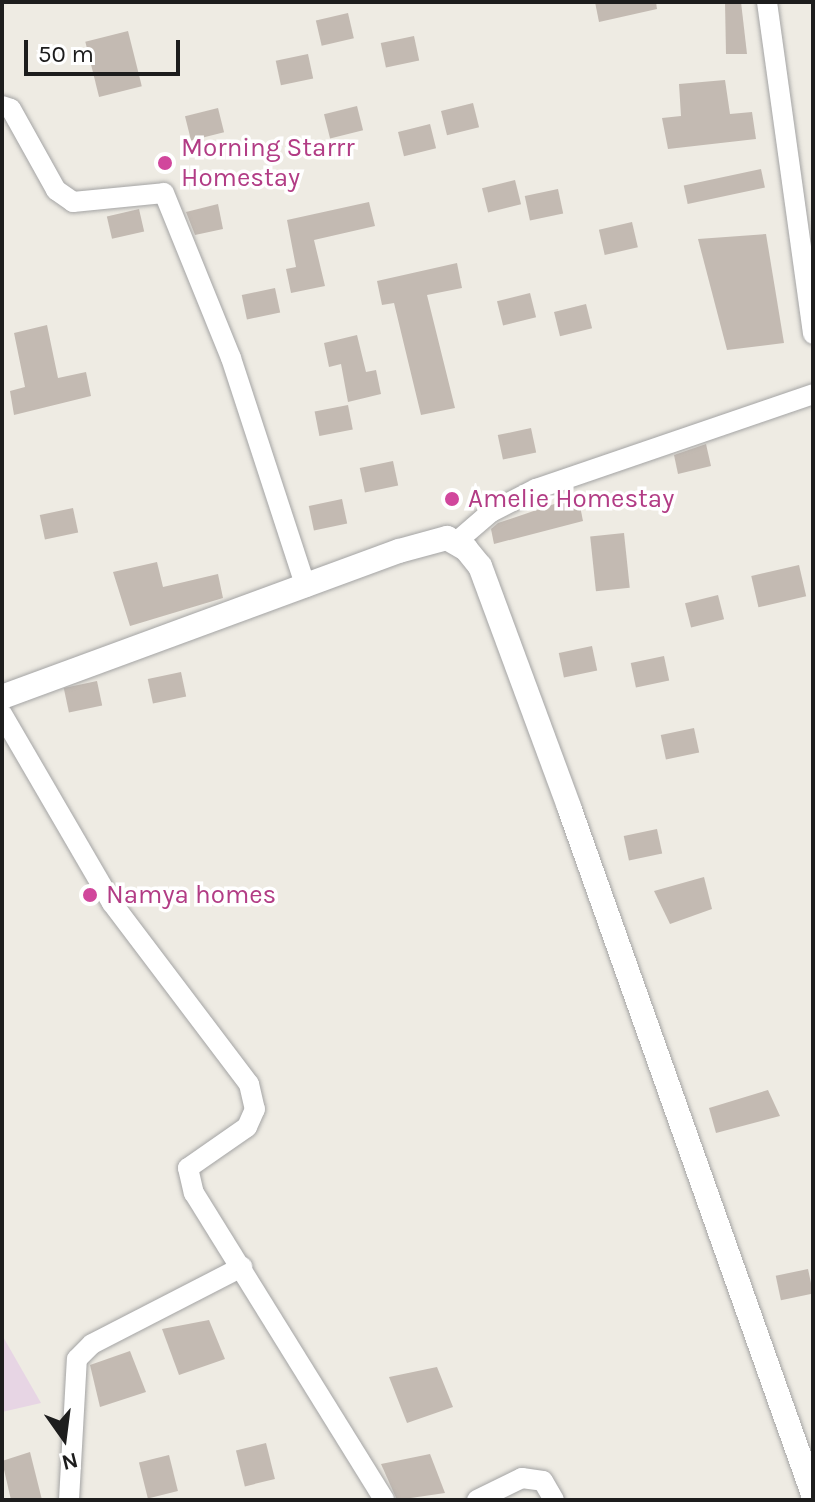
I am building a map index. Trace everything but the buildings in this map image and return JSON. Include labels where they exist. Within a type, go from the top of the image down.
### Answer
[{"type":"street","points":[[767,2],[813,334]]},
{"type":"street","points":[[2,106],[11,109],[56,190],[73,202],[164,193],[231,358],[306,587]]},
{"type":"street","points":[[455,543],[491,512],[536,489],[813,394]]},
{"type":"street","points":[[2,697],[399,551],[447,538],[455,543],[485,580],[813,1494]]},
{"type":"street","points":[[2,714],[112,903],[249,1084],[255,1109],[247,1127],[208,1147],[188,1168],[194,1193],[384,1500]]},
{"type":"street","points":[[69,1500],[77,1359],[92,1344],[242,1267]]},
{"type":"street","points":[[477,1500],[522,1478],[543,1481],[554,1500]]},
{"type":"shaded area","points":[[2,1335],[41,1403],[2,1412]]},
{"type":"place","name":"Morning Starrr Homestay","points":[[165,163]]},
{"type":"place","name":"Amelie Homestay","points":[[452,499]]},
{"type":"place","name":"Namya homes","points":[[90,895]]}]
